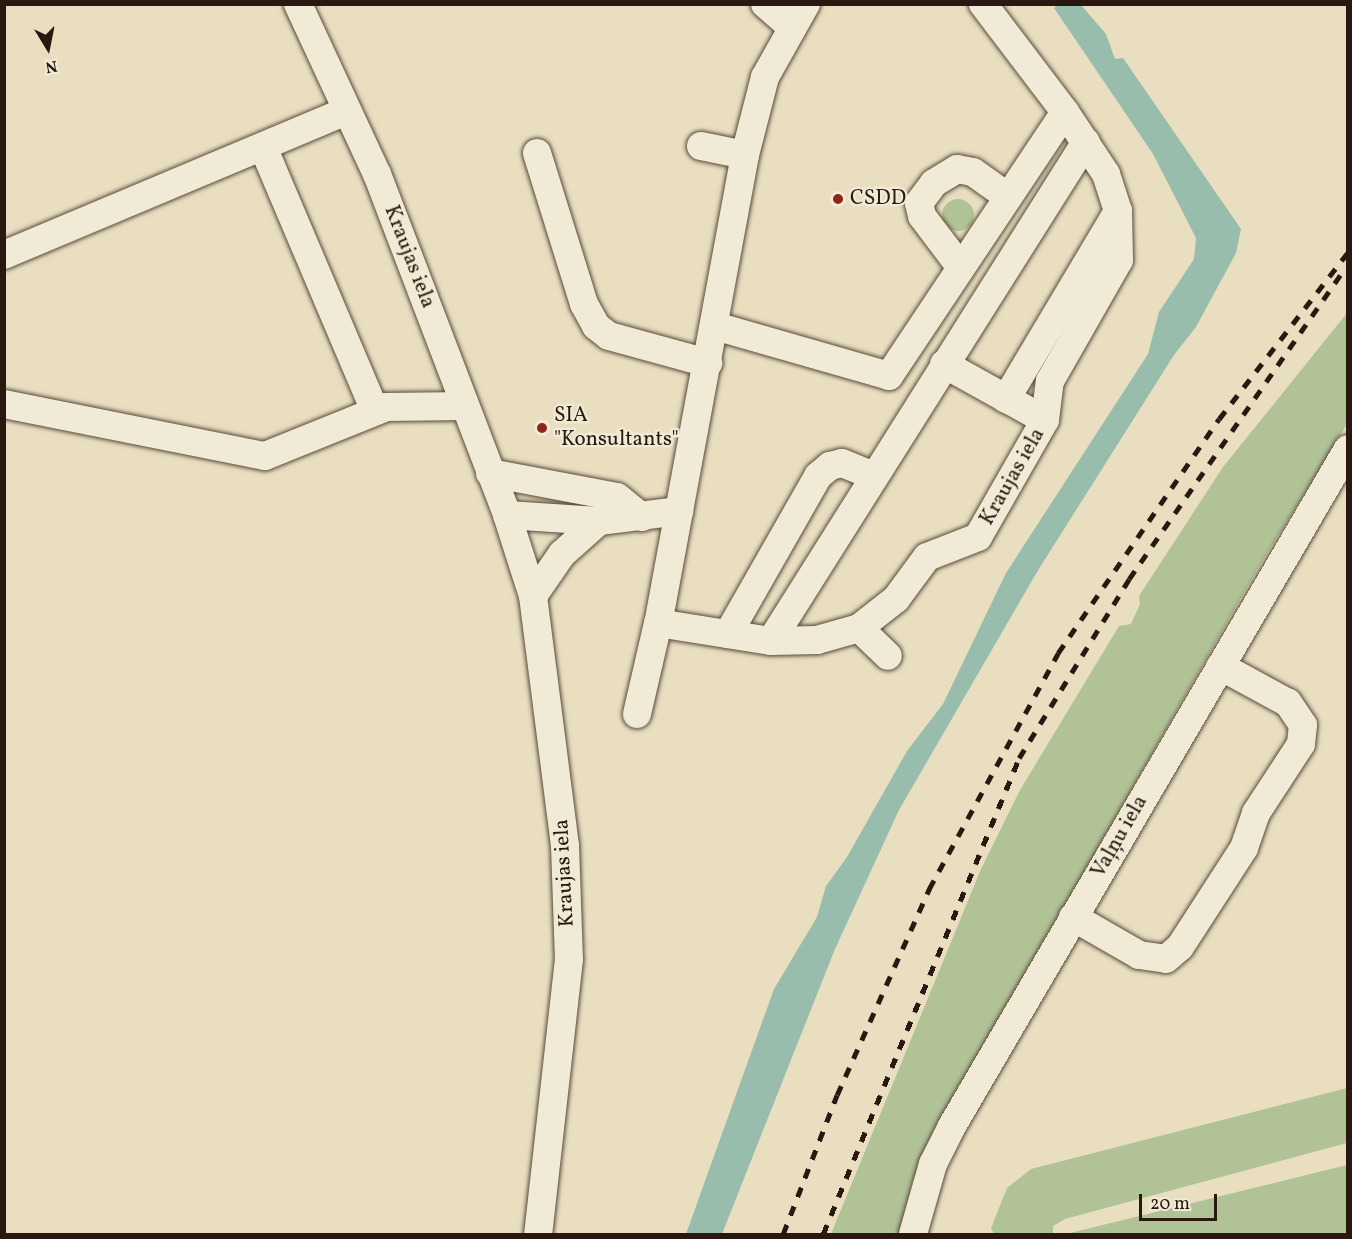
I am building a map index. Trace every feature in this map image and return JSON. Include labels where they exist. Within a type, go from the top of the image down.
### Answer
[{"type":"street","name":"Kraujas iela","points":[[298,4],[377,174],[507,515],[533,596],[564,835],[569,959],[538,1234]]},
{"type":"street","points":[[637,714],[658,623],[745,156],[765,77],[799,16],[765,4]]},
{"type":"street","name":"Kraujas iela","points":[[658,623],[771,642],[818,640],[859,628],[896,599],[927,557],[978,537],[1045,420],[1050,381],[1119,260],[1118,211],[1106,174],[1086,142],[983,4]]},
{"type":"street","points":[[4,255],[347,111]]},
{"type":"street","points":[[889,376],[959,266],[1065,112]]},
{"type":"street","points":[[771,642],[909,419],[1086,142]]},
{"type":"street","points":[[701,146],[745,156]]},
{"type":"street","points":[[263,147],[375,411]]},
{"type":"street","points":[[537,153],[584,304],[596,326],[609,336],[708,363]]},
{"type":"street","points":[[959,266],[922,216],[919,203],[934,183],[957,169],[973,172],[1008,197]]},
{"type":"street","points":[[1006,399],[1118,211]]},
{"type":"street","points":[[715,326],[889,376],[909,419]]},
{"type":"street","points":[[944,364],[1045,420]]},
{"type":"street","points":[[4,404],[266,456],[387,407],[465,406]]},
{"type":"street","name":"Vaļņu iela","points":[[914,1234],[933,1164],[952,1126],[1347,449]]},
{"type":"street","points":[[728,634],[818,476],[830,466],[842,463],[874,476]]},
{"type":"street","points":[[490,473],[617,497],[642,517]]},
{"type":"street","points":[[507,515],[599,521],[679,511]]},
{"type":"street","points":[[533,596],[562,554],[599,521]]},
{"type":"street","points":[[859,628],[888,656]]},
{"type":"street","points":[[1074,917],[1139,955],[1166,959],[1180,947],[1244,848],[1272,817],[1277,780],[1301,744],[1303,725],[1298,712],[1220,666]]},
{"type":"shaded area","points":[[1057,5],[1081,5],[1106,34],[1115,59],[1123,58],[1241,229],[1236,253],[1196,327],[1174,355],[1037,572],[899,810],[835,949],[722,1234],[686,1234],[774,989],[817,917],[826,886],[847,857],[907,751],[943,704],[1006,573],[1148,354],[1159,312],[1194,259],[1196,238],[1153,154],[1054,8]]},
{"type":"shaded area","points":[[958,199],[970,203],[974,215],[970,227],[958,231],[946,227],[942,215],[946,203]]},
{"type":"shaded area","points":[[1347,313],[1347,424],[1261,563],[941,1122],[912,1183],[900,1234],[831,1234],[981,869],[1020,790],[1119,626],[1131,624],[1140,604],[1139,596],[1223,467]]},
{"type":"shaded area","points":[[1347,1088],[1347,1143],[1065,1219],[1053,1226],[1053,1234],[994,1234],[991,1228],[1007,1188],[1031,1169]]},
{"type":"shaded area","points":[[1347,1165],[1347,1234],[1066,1234]]},
{"type":"railway","points":[[783,1234],[837,1095],[929,889],[1058,653],[1219,419],[1348,252]]},
{"type":"railway","points":[[823,1234],[1019,758],[1129,579],[1345,268]]},
{"type":"place","name":"CSDD","points":[[838,199]]},
{"type":"place","name":"SIA \"Konsultants\"","points":[[542,428]]}]
